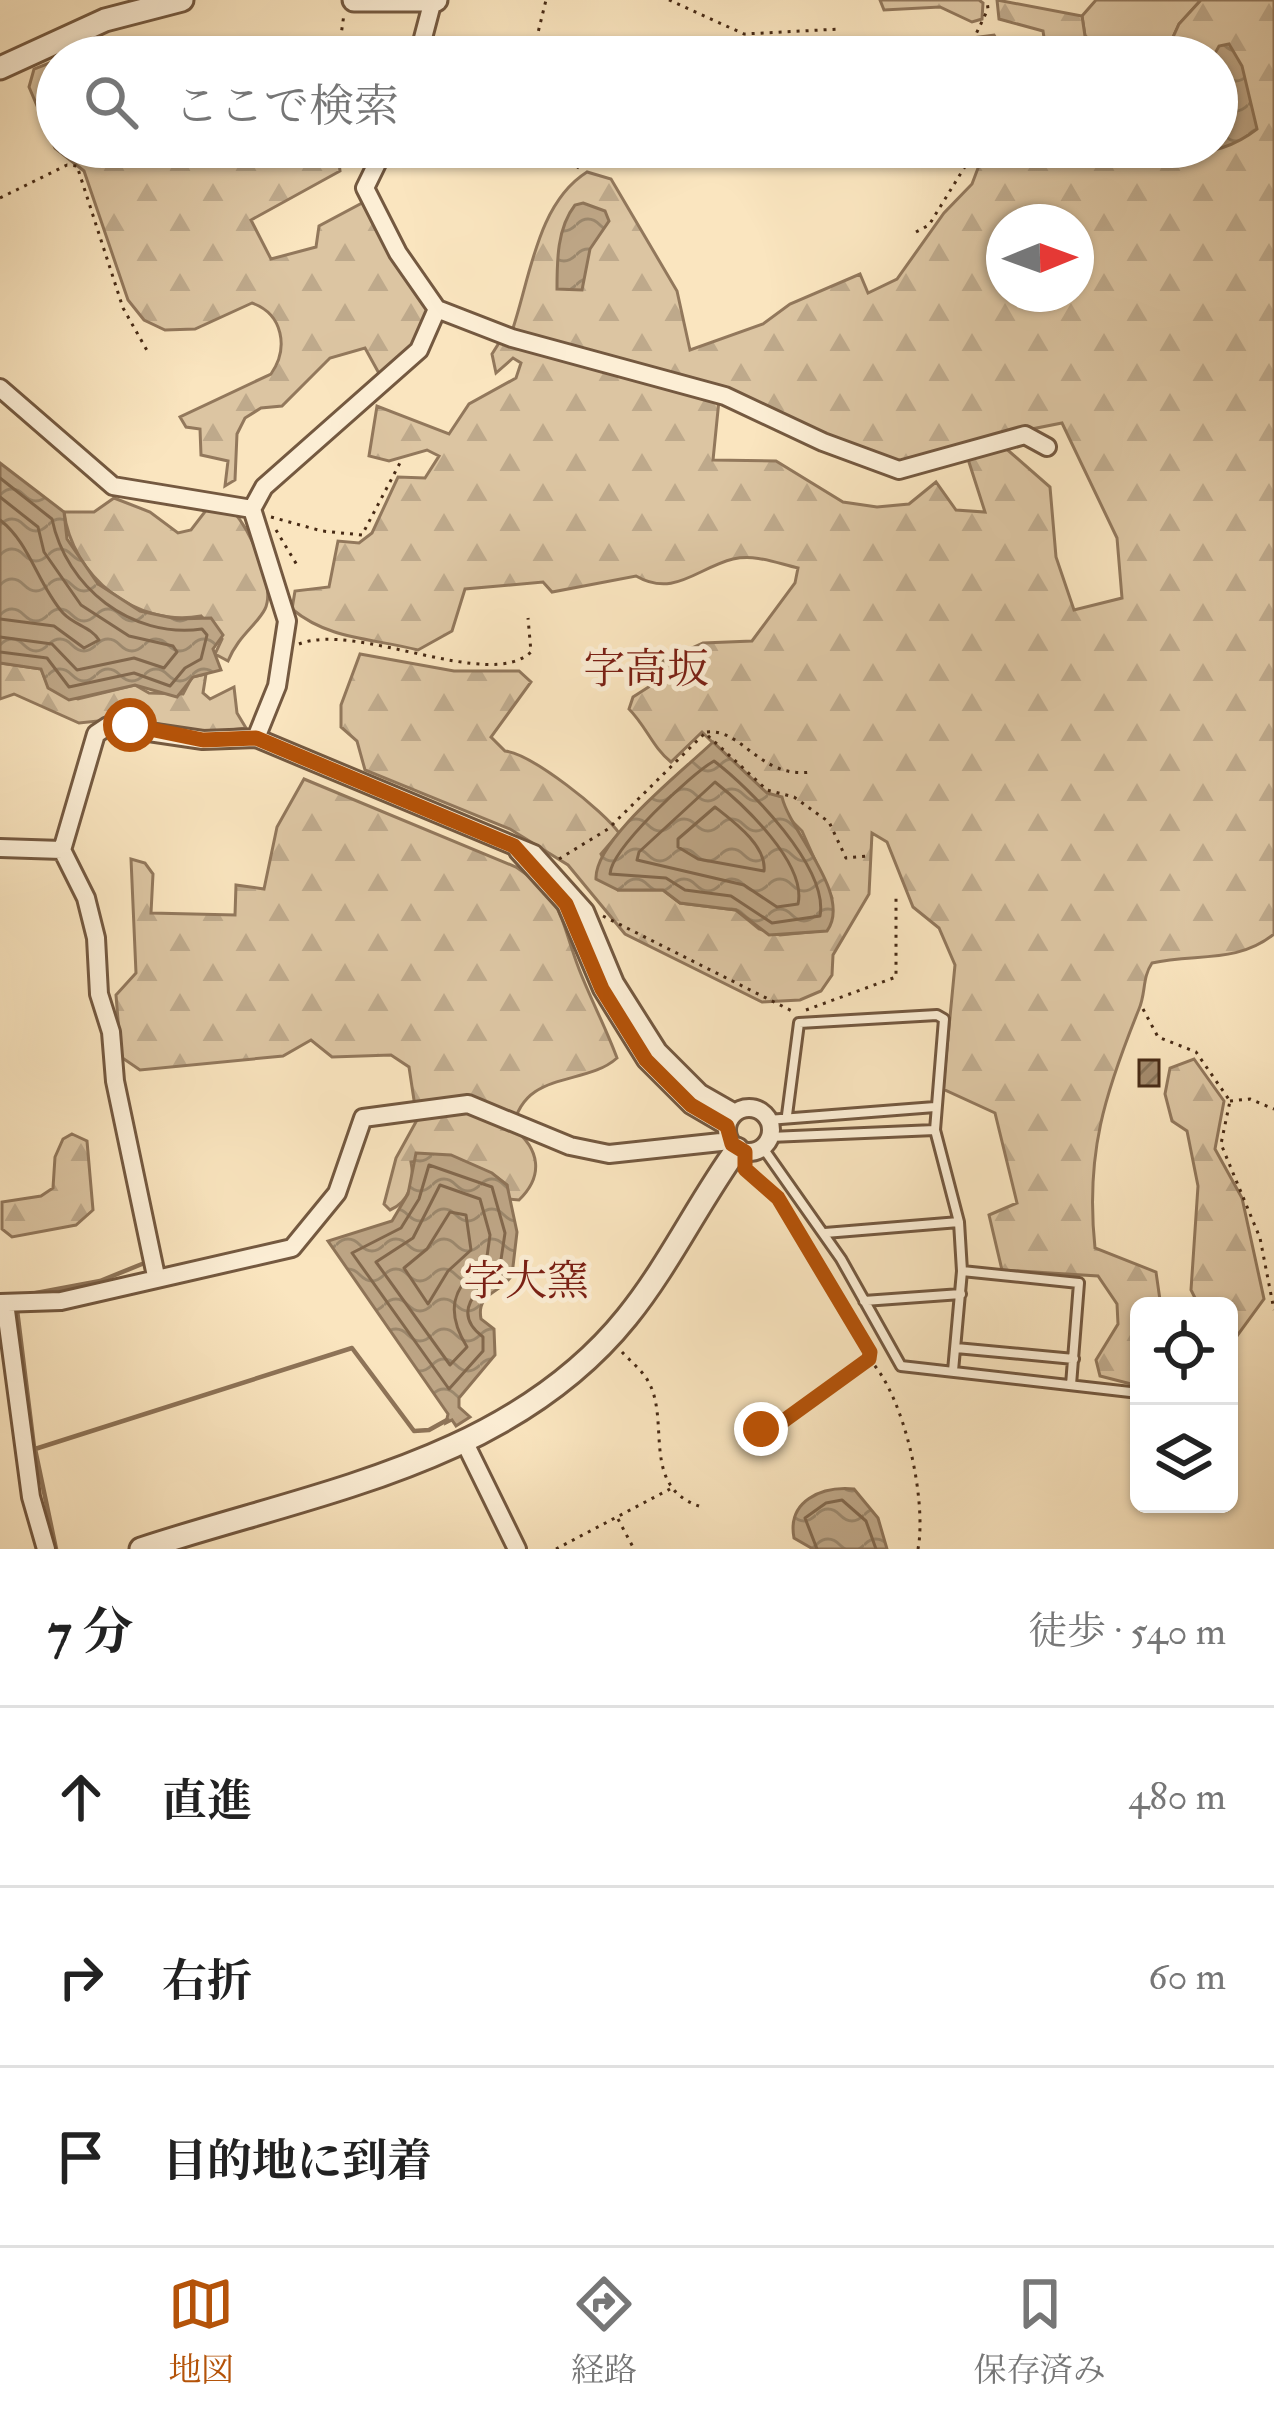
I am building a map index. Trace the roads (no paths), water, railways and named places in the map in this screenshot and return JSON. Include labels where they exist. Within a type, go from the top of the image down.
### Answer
[{"type":"street","points":[[70,36],[105,20],[182,0]]},
{"type":"street","points":[[349,4],[434,0],[424,36]]},
{"type":"street","points":[[0,68],[36,52]]},
{"type":"street","points":[[374,168],[364,188],[398,253],[437,309],[512,338],[725,396],[823,442],[899,470],[1025,435],[1047,447]]},
{"type":"street","points":[[251,509],[264,488],[419,350],[437,309]]},
{"type":"street","points":[[0,388],[112,486],[251,509]]},
{"type":"street","points":[[251,509],[284,598],[286,648],[266,724],[256,738]]},
{"type":"street","points":[[156,1276],[115,1081],[112,1032],[99,994],[96,938],[86,898],[62,850],[100,728],[130,725],[203,740],[256,738],[514,846],[550,866],[590,920],[592,947]]},
{"type":"street","points":[[514,846],[557,892],[592,947],[646,1060],[747,1136]]},
{"type":"street","points":[[0,848],[62,850]]},
{"type":"street","points":[[46,1549],[32,1497],[3,1303],[61,1301],[292,1248],[338,1193],[363,1118],[468,1104],[514,1119],[570,1146],[609,1154],[747,1136]]},
{"type":"street","points":[[141,1549],[169,1545],[465,1443],[539,1402],[607,1339],[643,1295],[747,1136]]},
{"type":"street","points":[[465,1443],[517,1549]]},
{"type":"lane","points":[[788,1115],[799,1023],[937,1015],[944,1027],[935,1130],[959,1222],[962,1271],[952,1371]]},
{"type":"lane","points":[[747,1136],[788,1115],[935,1107]]},
{"type":"lane","points":[[853,1112],[855,1134]]},
{"type":"lane","points":[[747,1136],[935,1130]]},
{"type":"lane","points":[[747,1136],[825,1233],[901,1366],[1130,1392]]},
{"type":"lane","points":[[825,1233],[959,1222]]},
{"type":"lane","points":[[962,1271],[1079,1283],[1071,1385]]},
{"type":"lane","points":[[864,1301],[961,1294]]},
{"type":"lane","points":[[956,1348],[1074,1359]]},
{"type":"water","points":[[1238,59],[1257,129],[1238,140]]},
{"type":"water","points":[[575,205],[605,211],[609,221],[590,249],[582,290],[557,289],[561,234]]},
{"type":"water","points":[[0,463],[64,512],[67,539],[98,584],[140,611],[177,619],[211,618],[223,635],[213,649],[221,670],[193,677],[177,697],[135,685],[69,700],[48,688],[41,669],[0,663]]},
{"type":"water","points":[[713,742],[767,793],[782,797],[826,882],[833,916],[827,931],[769,935],[736,910],[680,903],[663,890],[618,890],[596,879],[599,863],[624,826]]},
{"type":"water","points":[[416,1153],[451,1155],[492,1173],[507,1185],[517,1232],[512,1275],[486,1298],[480,1310],[481,1319],[494,1329],[495,1355],[459,1398],[459,1407],[470,1417],[456,1426],[452,1420],[446,1423],[448,1414],[328,1241],[392,1221],[408,1194]]},
{"type":"water","points":[[854,1489],[878,1518],[887,1549],[813,1549],[794,1538],[796,1514],[809,1498],[830,1490]]},
{"type":"waterway","points":[[20,1296],[100,1281],[142,1264]]},
{"type":"waterway","points":[[17,1310],[34,1447]]},
{"type":"waterway","points":[[56,1549],[35,1449],[352,1348],[414,1431],[429,1430],[447,1420]]},
{"type":"district","name":"字高坂","points":[[646,668]]},
{"type":"district","name":"字大窯","points":[[526,1280]]}]
